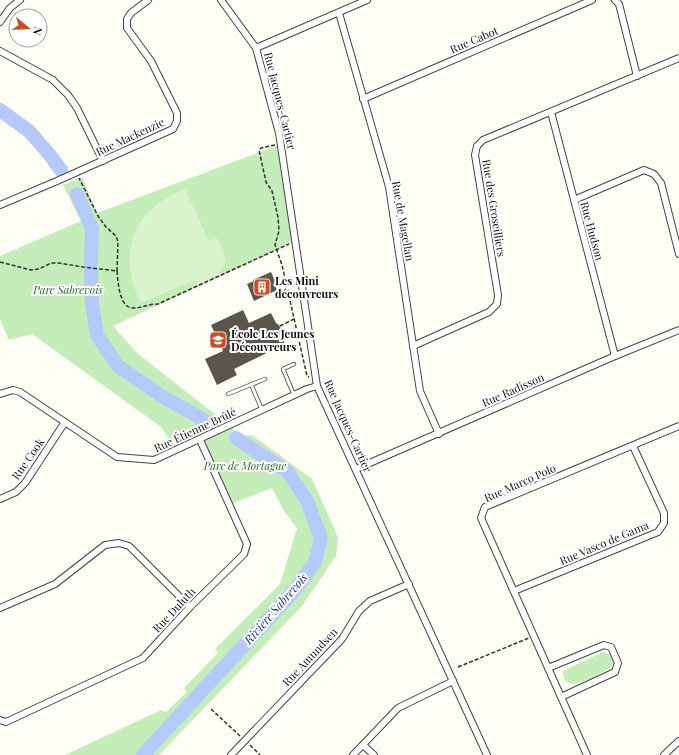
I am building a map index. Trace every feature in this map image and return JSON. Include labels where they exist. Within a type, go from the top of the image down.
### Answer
[{"type":"street","points":[[0,22],[10,8],[20,0]]},
{"type":"street","name":"Rue Mackenzie","points":[[0,205],[103,161],[172,129],[177,122],[177,113],[152,61],[127,28],[127,19],[131,12],[148,0]]},
{"type":"street","name":"Rue Jacques-Cartier","points":[[221,0],[256,48],[281,144],[317,386],[487,755]]},
{"type":"street","points":[[256,48],[367,0]]},
{"type":"street","name":"Rue Cabot","points":[[364,99],[592,0]]},
{"type":"street","points":[[615,0],[619,4],[637,76]]},
{"type":"street","name":"Rue de Magellan","points":[[339,13],[389,187],[420,391],[439,434]]},
{"type":"street","points":[[0,51],[53,80],[68,95],[77,108],[103,161]]},
{"type":"street","name":"Rue des Groseilliers","points":[[413,346],[489,312],[496,304],[498,295],[475,154],[477,146],[483,140],[679,58]]},
{"type":"street","name":"Rue Hudson","points":[[551,112],[614,356]]},
{"type":"street","points":[[574,200],[644,170],[654,174],[661,183],[679,254]]},
{"type":"street","name":"Rue Radisson","points":[[356,469],[439,434],[614,356],[679,330]]},
{"type":"street","name":"Rue Étienne Brûlé","points":[[0,394],[13,390],[20,392],[117,457],[154,460],[200,440],[294,395],[317,386]]},
{"type":"street","name":"Rue Cook","points":[[0,499],[16,492],[25,483],[65,422]]},
{"type":"street","name":"Rue Marco Polo","points":[[587,755],[481,518],[485,507],[679,426]]},
{"type":"street","name":"Rue Duluth","points":[[0,720],[6,722],[143,658],[190,607],[244,554],[247,544],[200,440]]},
{"type":"street","name":"Rue Vasco de Gama","points":[[514,591],[658,532],[664,524],[664,513],[633,446]]},
{"type":"street","points":[[0,608],[55,584],[105,545],[119,543],[129,546],[190,607]]},
{"type":"street","name":"Rue Amundsen","points":[[231,755],[342,639],[359,611],[370,601],[409,584]]},
{"type":"street","points":[[548,668],[604,645],[611,647],[618,662],[615,672],[561,697]]},
{"type":"street","points":[[353,755],[398,708],[453,681]]},
{"type":"street","points":[[664,755],[679,741]]},
{"type":"street","points":[[363,745],[374,755]]},
{"type":"lane","points":[[294,364],[283,369],[294,395]]},
{"type":"lane","points":[[228,394],[265,379]]},
{"type":"lane","points":[[251,384],[262,411]]},
{"type":"path","points":[[281,144],[261,148],[259,150],[266,182],[272,191],[278,217],[279,231],[275,245],[286,279],[307,376],[309,378],[315,376]]},
{"type":"path","points":[[76,172],[98,216],[106,227],[116,236],[118,242],[118,289],[125,304],[130,308],[158,304],[296,241]]},
{"type":"path","points":[[0,262],[31,270],[39,269],[51,263],[59,263],[117,271]]},
{"type":"path","points":[[276,283],[286,279]]},
{"type":"path","points":[[280,326],[295,319]]},
{"type":"path","points":[[458,667],[534,636]]},
{"type":"path","points":[[211,709],[260,755]]},
{"type":"green space","name":"Parc Sabrevois","points":[[281,144],[296,241],[113,326],[138,354],[242,436],[252,435],[312,479],[338,537],[336,556],[302,606],[159,755],[65,755],[161,710],[166,712],[187,692],[184,688],[218,653],[215,649],[280,584],[297,528],[284,511],[272,488],[229,505],[200,440],[176,450],[161,427],[32,334],[9,340],[0,319],[0,256],[81,221],[63,185],[82,177],[97,213]]},
{"type":"green space","points":[[185,189],[209,241],[217,238],[226,259],[219,276],[197,285],[194,280],[141,303],[134,285],[130,267],[130,250],[134,235],[142,220],[153,208],[167,197]]},
{"type":"green space","points":[[603,652],[609,654],[614,660],[610,668],[582,682],[568,683],[564,679],[563,671]]},
{"type":"building","name":"Les Mini découvreurs","points":[[271,272],[277,285],[275,286],[277,290],[254,301],[247,284]]},
{"type":"building","points":[[243,310],[249,323],[271,313],[282,331],[281,334],[285,344],[234,369],[237,375],[217,385],[205,359],[223,351],[211,325]]},
{"type":"waterway","name":"Rivière Sabrevois","points":[[0,110],[29,131],[61,170]]},
{"type":"waterway","name":"Rivière Sabrevois","points":[[77,194],[92,228],[91,262]]},
{"type":"waterway","name":"Rivière Sabrevois","points":[[91,271],[92,304],[97,335],[118,366],[160,395],[209,423]]},
{"type":"waterway","name":"Rivière Sabrevois","points":[[143,755],[295,590],[315,562],[321,538],[307,501],[288,472],[236,438]]},
{"type":"place","name":"Les Mini découvreurs","points":[[262,287]]},
{"type":"place","name":"École Les Jeunes Découvreurs","points":[[218,340]]},
{"type":"park label","name":"Parc de Mortagne","points":[[245,466]]}]
